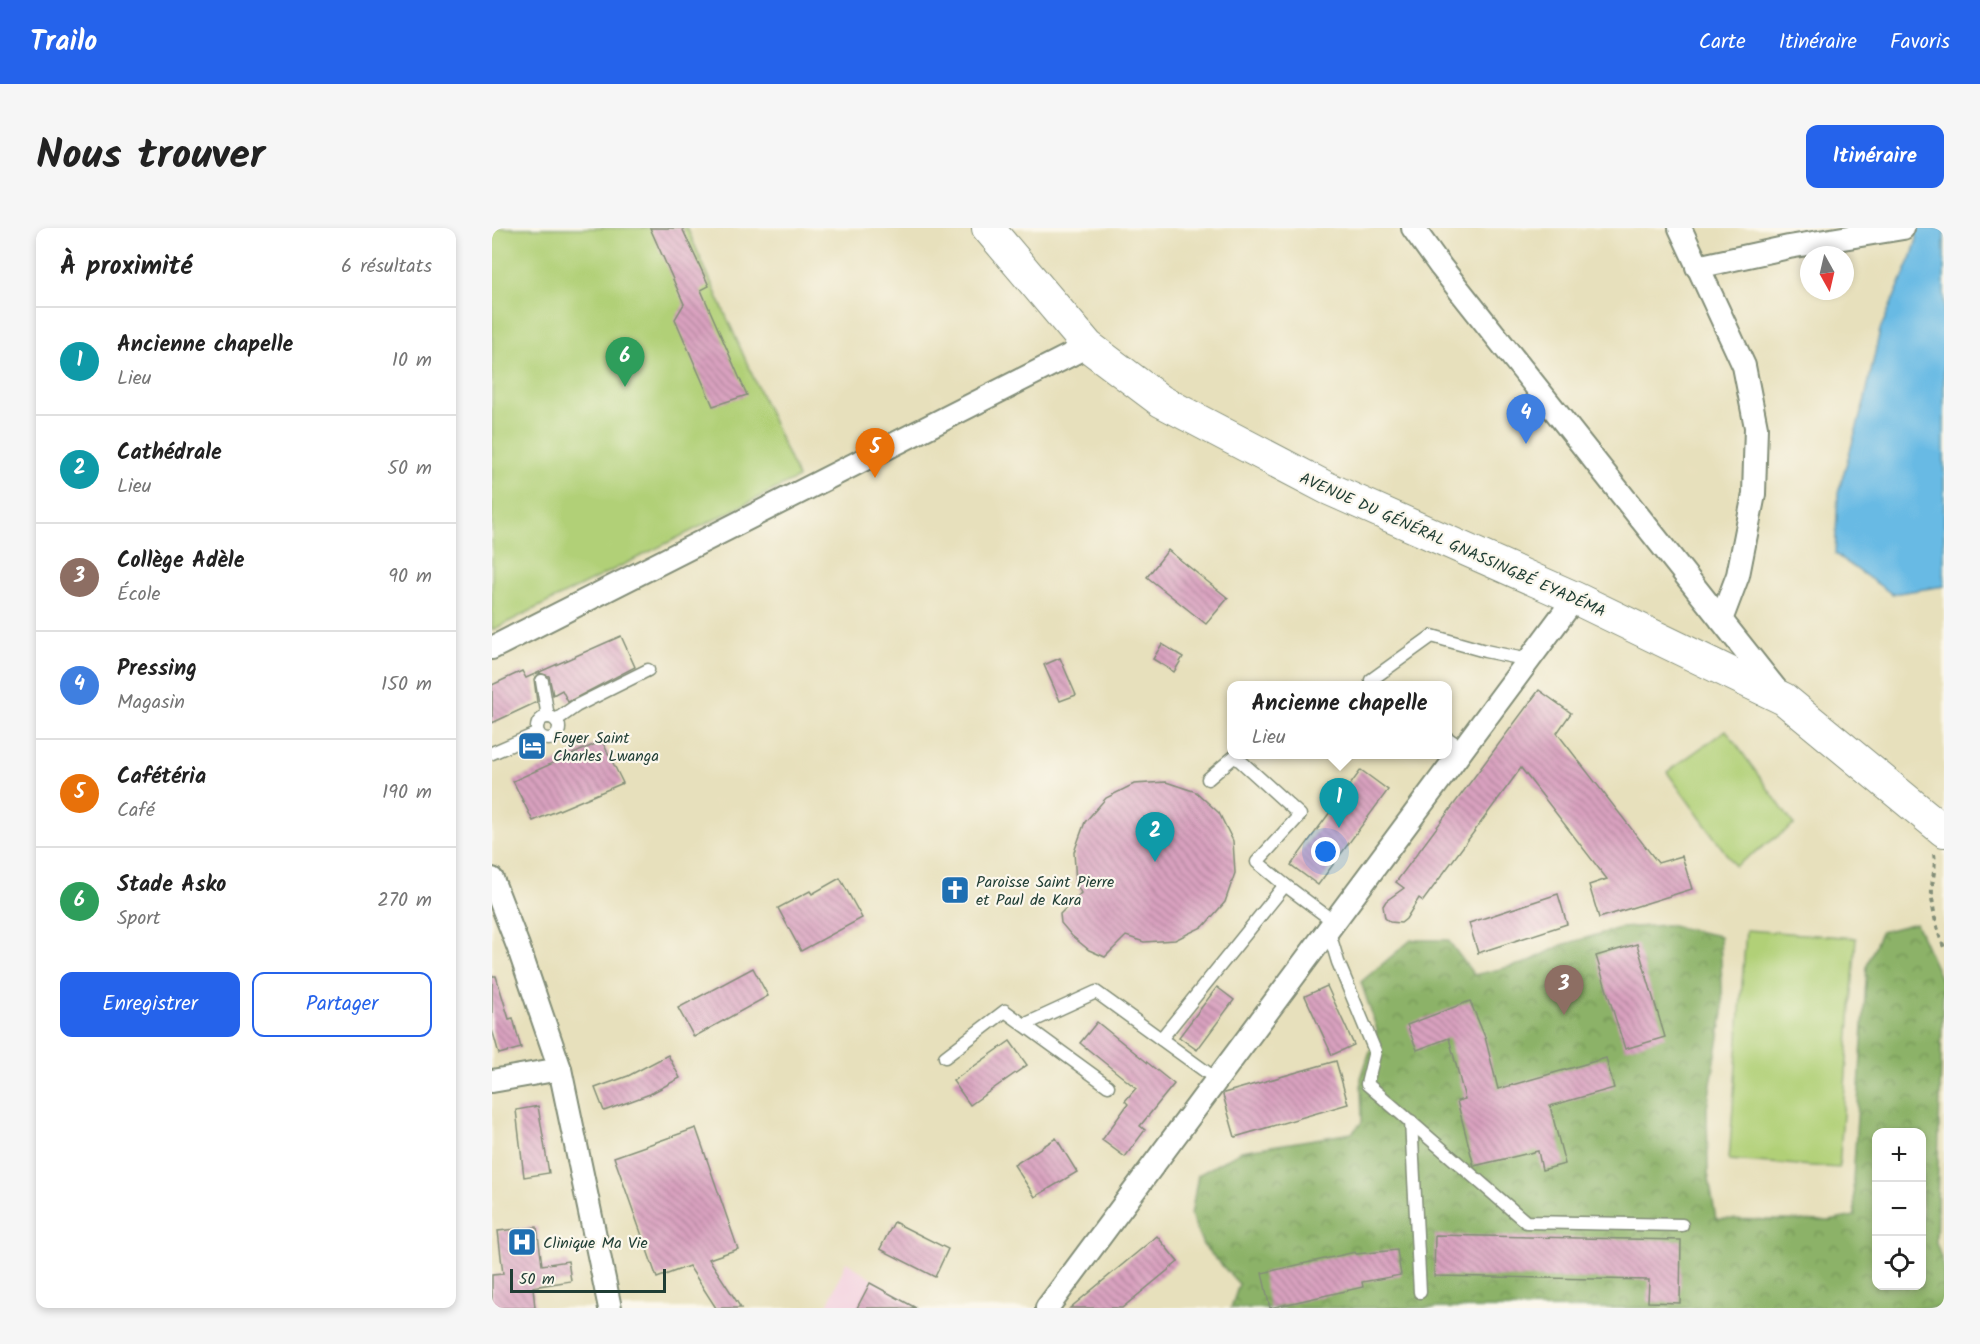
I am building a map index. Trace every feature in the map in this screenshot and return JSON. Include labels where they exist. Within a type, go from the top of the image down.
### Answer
[{"type":"main road","name":"AVENUE DU GÉNÉRAL GNASSINGBÉ EYADÉMA","points":[[988,228],[1088,346],[1161,402],[1327,488],[1575,598],[1784,699],[1939,841]]},
{"type":"street","points":[[1413,228],[1784,699]]},
{"type":"street","points":[[1680,228],[1744,366],[1756,427],[1754,494],[1738,575],[1721,620]]},
{"type":"street","points":[[1697,267],[1789,247],[1903,228]]},
{"type":"street","points":[[492,648],[1088,346]]},
{"type":"street","points":[[1455,743],[1529,660],[1575,598]]},
{"type":"street","points":[[1047,1308],[1331,925],[1444,759]]},
{"type":"street","points":[[492,879],[518,946],[560,1069],[610,1308]]},
{"type":"street","points":[[492,1081],[560,1069]]},
{"type":"lane","points":[[1374,681],[1432,636],[1485,651],[1529,660]]},
{"type":"lane","points":[[542,681],[552,719],[559,728],[556,736],[548,740],[538,733],[537,724],[543,718],[552,719],[648,670]]},
{"type":"lane","points":[[492,753],[538,733]]},
{"type":"lane","points":[[1208,779],[1231,759]]},
{"type":"lane","points":[[1240,759],[1300,815],[1257,862],[1331,925],[1338,962],[1375,1051],[1367,1084],[1526,1222],[1682,1225]]},
{"type":"lane","points":[[1161,1039],[1285,885]]},
{"type":"lane","points":[[1024,1025],[1096,992],[1216,1079]]},
{"type":"lane","points":[[945,1057],[1005,1011],[1108,1086]]},
{"type":"lane","points":[[1411,1121],[1420,1292]]},
{"type":"path","points":[[1939,841],[1932,888],[1939,935],[1944,947]]},
{"type":"shaded area","points":[[846,1262],[921,1308],[826,1308]]},
{"type":"green space","points":[[492,228],[687,228],[798,478],[492,630]]},
{"type":"green space","points":[[1726,730],[1794,825],[1735,866],[1667,772]]},
{"type":"green space","points":[[1916,923],[1943,984],[1936,1242],[1944,1268],[1944,1308],[1231,1308],[1239,1284],[1203,1245],[1191,1215],[1198,1175],[1241,1151],[1352,1133],[1362,1122],[1361,1078],[1377,1030],[1361,982],[1411,940],[1448,940],[1474,975],[1526,963],[1562,945],[1620,928],[1667,925],[1720,936],[1723,1013],[1707,1108],[1708,1173],[1716,1219],[1829,1221],[1855,1216],[1853,1180],[1867,965],[1881,932]]},
{"type":"green space","points":[[1746,930],[1856,938],[1839,1168],[1729,1160]]},
{"type":"water","points":[[1915,228],[1944,228],[1944,586],[1892,594],[1835,554],[1838,493],[1865,399],[1880,330],[1912,256],[1917,239]]},
{"type":"building","points":[[650,228],[682,228],[709,286],[701,290],[747,395],[713,406],[675,319],[684,304]]},
{"type":"building","points":[[1168,550],[1228,598],[1206,624],[1147,577]]},
{"type":"building","points":[[621,636],[635,667],[568,702],[562,690],[553,695],[549,676],[540,673],[534,679],[537,702],[492,723],[492,685],[522,671],[526,678]]},
{"type":"building","points":[[1162,644],[1183,657],[1174,672],[1153,659]]},
{"type":"building","points":[[1060,658],[1076,695],[1060,701],[1044,665]]},
{"type":"building","points":[[1539,690],[1571,713],[1557,733],[1658,863],[1682,856],[1692,889],[1599,918],[1589,885],[1607,879],[1521,768],[1423,901],[1419,898],[1401,923],[1390,922],[1385,918],[1383,906],[1386,901],[1404,888],[1396,882]]},
{"type":"building","points":[[602,741],[623,783],[533,821],[513,781]]},
{"type":"building","points":[[1361,770],[1388,790],[1318,885],[1291,865]]},
{"type":"building","points":[[1166,782],[1196,792],[1219,813],[1233,841],[1235,873],[1225,902],[1204,926],[1175,940],[1144,942],[1126,936],[1105,957],[1089,950],[1061,923],[1060,914],[1081,893],[1076,883],[1074,852],[1085,822],[1106,798],[1134,784]]},
{"type":"building","points":[[840,878],[862,918],[801,951],[778,908],[810,891],[812,894]]},
{"type":"building","points":[[1558,894],[1567,924],[1478,953],[1469,923]]},
{"type":"building","points":[[1637,944],[1665,1037],[1625,1049],[1596,956]]},
{"type":"building","points":[[753,968],[768,996],[694,1037],[678,1008]]},
{"type":"building","points":[[492,976],[496,976],[509,1019],[513,1018],[521,1048],[499,1054],[492,1029]]},
{"type":"building","points":[[1327,986],[1354,1045],[1332,1055],[1305,996]]},
{"type":"building","points":[[1217,987],[1234,1000],[1197,1050],[1179,1037]]},
{"type":"building","points":[[1470,1001],[1485,1037],[1498,1089],[1606,1058],[1614,1088],[1550,1106],[1565,1164],[1542,1170],[1538,1151],[1474,1166],[1457,1101],[1465,1099],[1449,1038],[1417,1050],[1407,1025]]},
{"type":"building","points":[[1097,1022],[1174,1084],[1140,1126],[1145,1130],[1125,1157],[1102,1140],[1128,1104],[1125,1101],[1136,1088],[1080,1043]]},
{"type":"building","points":[[1010,1041],[1027,1065],[970,1105],[953,1081]]},
{"type":"building","points":[[668,1055],[680,1078],[650,1094],[604,1111],[595,1088],[628,1076]]},
{"type":"building","points":[[1336,1061],[1348,1104],[1235,1137],[1224,1093]]},
{"type":"building","points":[[538,1106],[549,1173],[524,1177],[516,1110]]},
{"type":"building","points":[[696,1128],[738,1249],[709,1259],[741,1308],[716,1308],[689,1266],[657,1278],[614,1157]]},
{"type":"building","points":[[1056,1138],[1077,1172],[1035,1197],[1014,1165]]},
{"type":"building","points":[[894,1222],[948,1249],[935,1277],[880,1249]]},
{"type":"building","points":[[537,1227],[542,1265],[568,1261],[571,1281],[533,1287],[535,1308],[492,1308],[492,1275],[503,1274],[498,1231]]},
{"type":"building","points":[[1435,1235],[1681,1240],[1680,1303],[1648,1302],[1649,1280],[1434,1276]]},
{"type":"building","points":[[1157,1236],[1178,1262],[1122,1308],[1070,1308]]},
{"type":"building","points":[[1397,1250],[1401,1275],[1362,1282],[1363,1287],[1270,1308],[1262,1273],[1355,1252],[1356,1254]]},
{"type":"building","points":[[870,1283],[916,1308],[857,1308]]},
{"type":"place","name":"Stade Asko","points":[[625,387]]},
{"type":"place","name":"Pressing","points":[[1526,444]]},
{"type":"place","name":"Cafétéria","points":[[875,478]]},
{"type":"place","name":"Foyer Saint Charles Lwanga","points":[[532,746]]},
{"type":"place","name":"Ancienne chapelle","points":[[1339,828]]},
{"type":"place","name":"Cathédrale","points":[[1155,862]]},
{"type":"place","name":"Paroisse Saint Pierre et Paul de Kara","points":[[955,890]]},
{"type":"place","name":"Collège Adèle","points":[[1564,1015]]},
{"type":"place","name":"Clinique Ma Vie","points":[[522,1242]]}]
